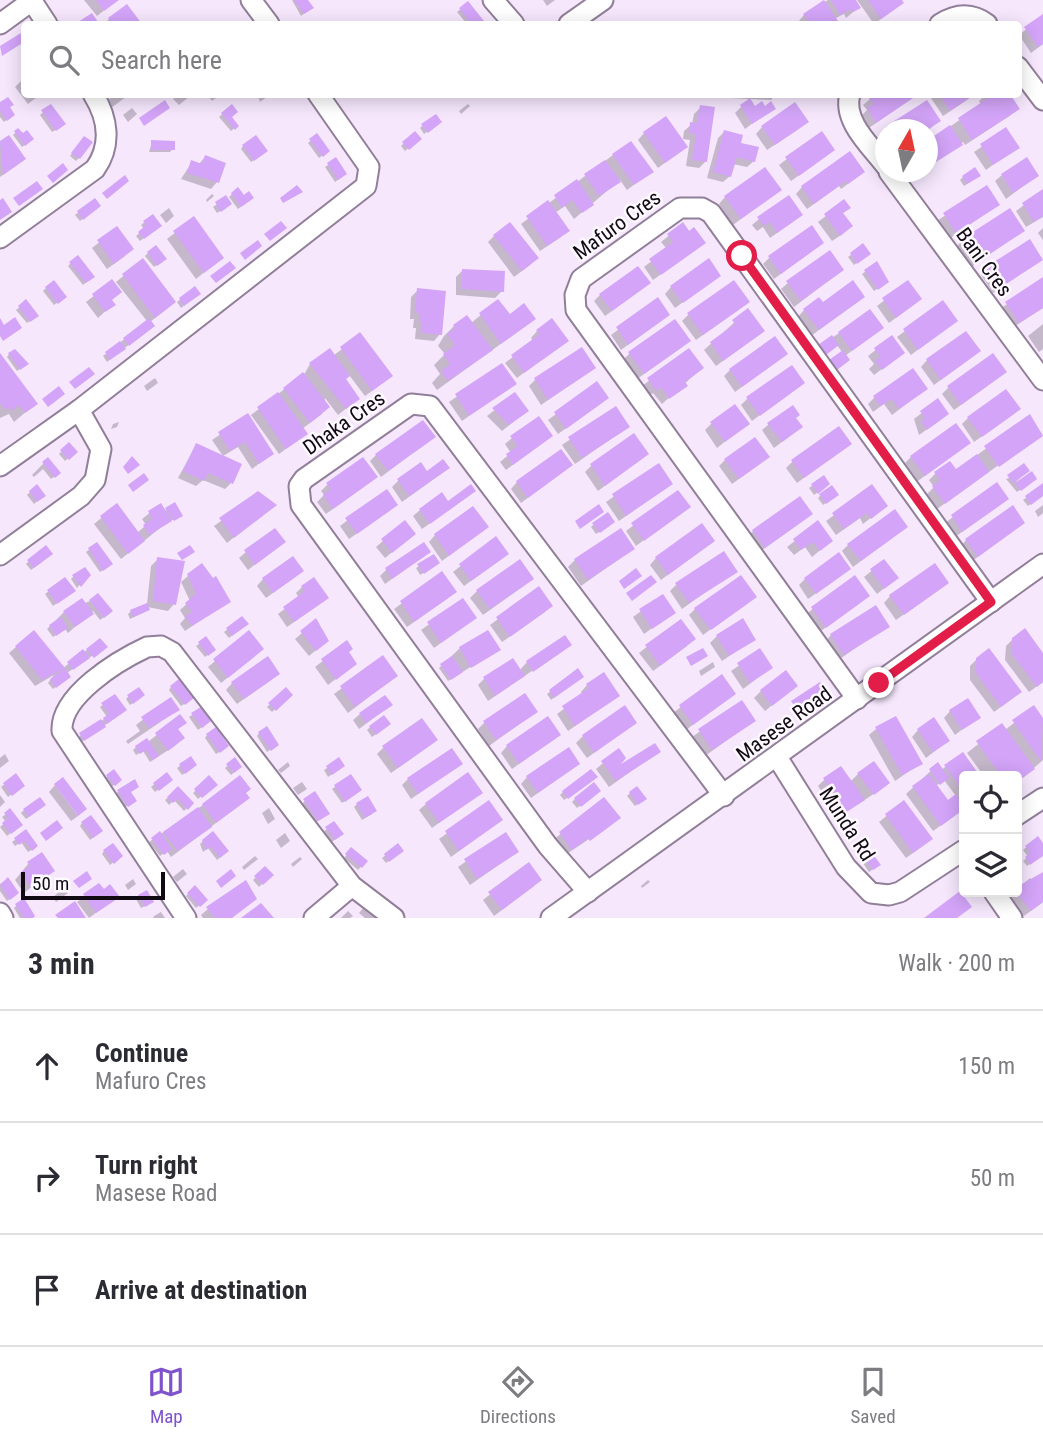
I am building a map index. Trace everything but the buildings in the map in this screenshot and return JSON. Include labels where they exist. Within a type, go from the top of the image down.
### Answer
[{"type":"street","points":[[0,24],[32,0],[45,21]]},
{"type":"street","points":[[251,0],[267,21]]},
{"type":"street","points":[[494,0],[512,21]]},
{"type":"street","points":[[573,21],[603,0]]},
{"type":"street","points":[[945,21],[953,16],[964,15],[982,21]]},
{"type":"street","points":[[1022,72],[1043,100]]},
{"type":"street","points":[[0,238],[95,169],[102,159],[105,119],[95,98]]},
{"type":"street","points":[[3,457],[79,410],[366,186],[369,167],[321,98]]},
{"type":"street","points":[[849,98],[847,105],[850,118],[875,151]]},
{"type":"street","name":"Bani Cres","points":[[896,182],[1043,380]]},
{"type":"street","name":"Mafuro Cres","points":[[857,699],[576,310],[575,295],[581,279],[592,271],[680,208],[692,206],[711,213],[991,602]]},
{"type":"street","name":"Dhaka Cres","points":[[587,892],[548,846],[301,505],[299,486],[304,479],[411,404],[430,406],[724,796]]},
{"type":"street","points":[[0,555],[81,496],[95,480],[101,449],[79,410]]},
{"type":"street","name":"Masese Road","points":[[551,918],[1043,564]]},
{"type":"street","points":[[186,918],[62,731],[61,720],[73,697],[146,647],[161,646],[172,652],[352,886],[394,918]]},
{"type":"street","name":"Munda Rd","points":[[777,757],[846,867],[871,893],[889,895],[900,892],[959,853]]},
{"type":"street","points":[[1022,812],[1043,797]]},
{"type":"street","points":[[314,918],[352,886]]},
{"type":"street","points":[[997,897],[1012,918]]},
{"type":"street","points":[[0,913],[3,918]]},
{"type":"route","points":[[742,256],[991,602],[879,683]]}]
